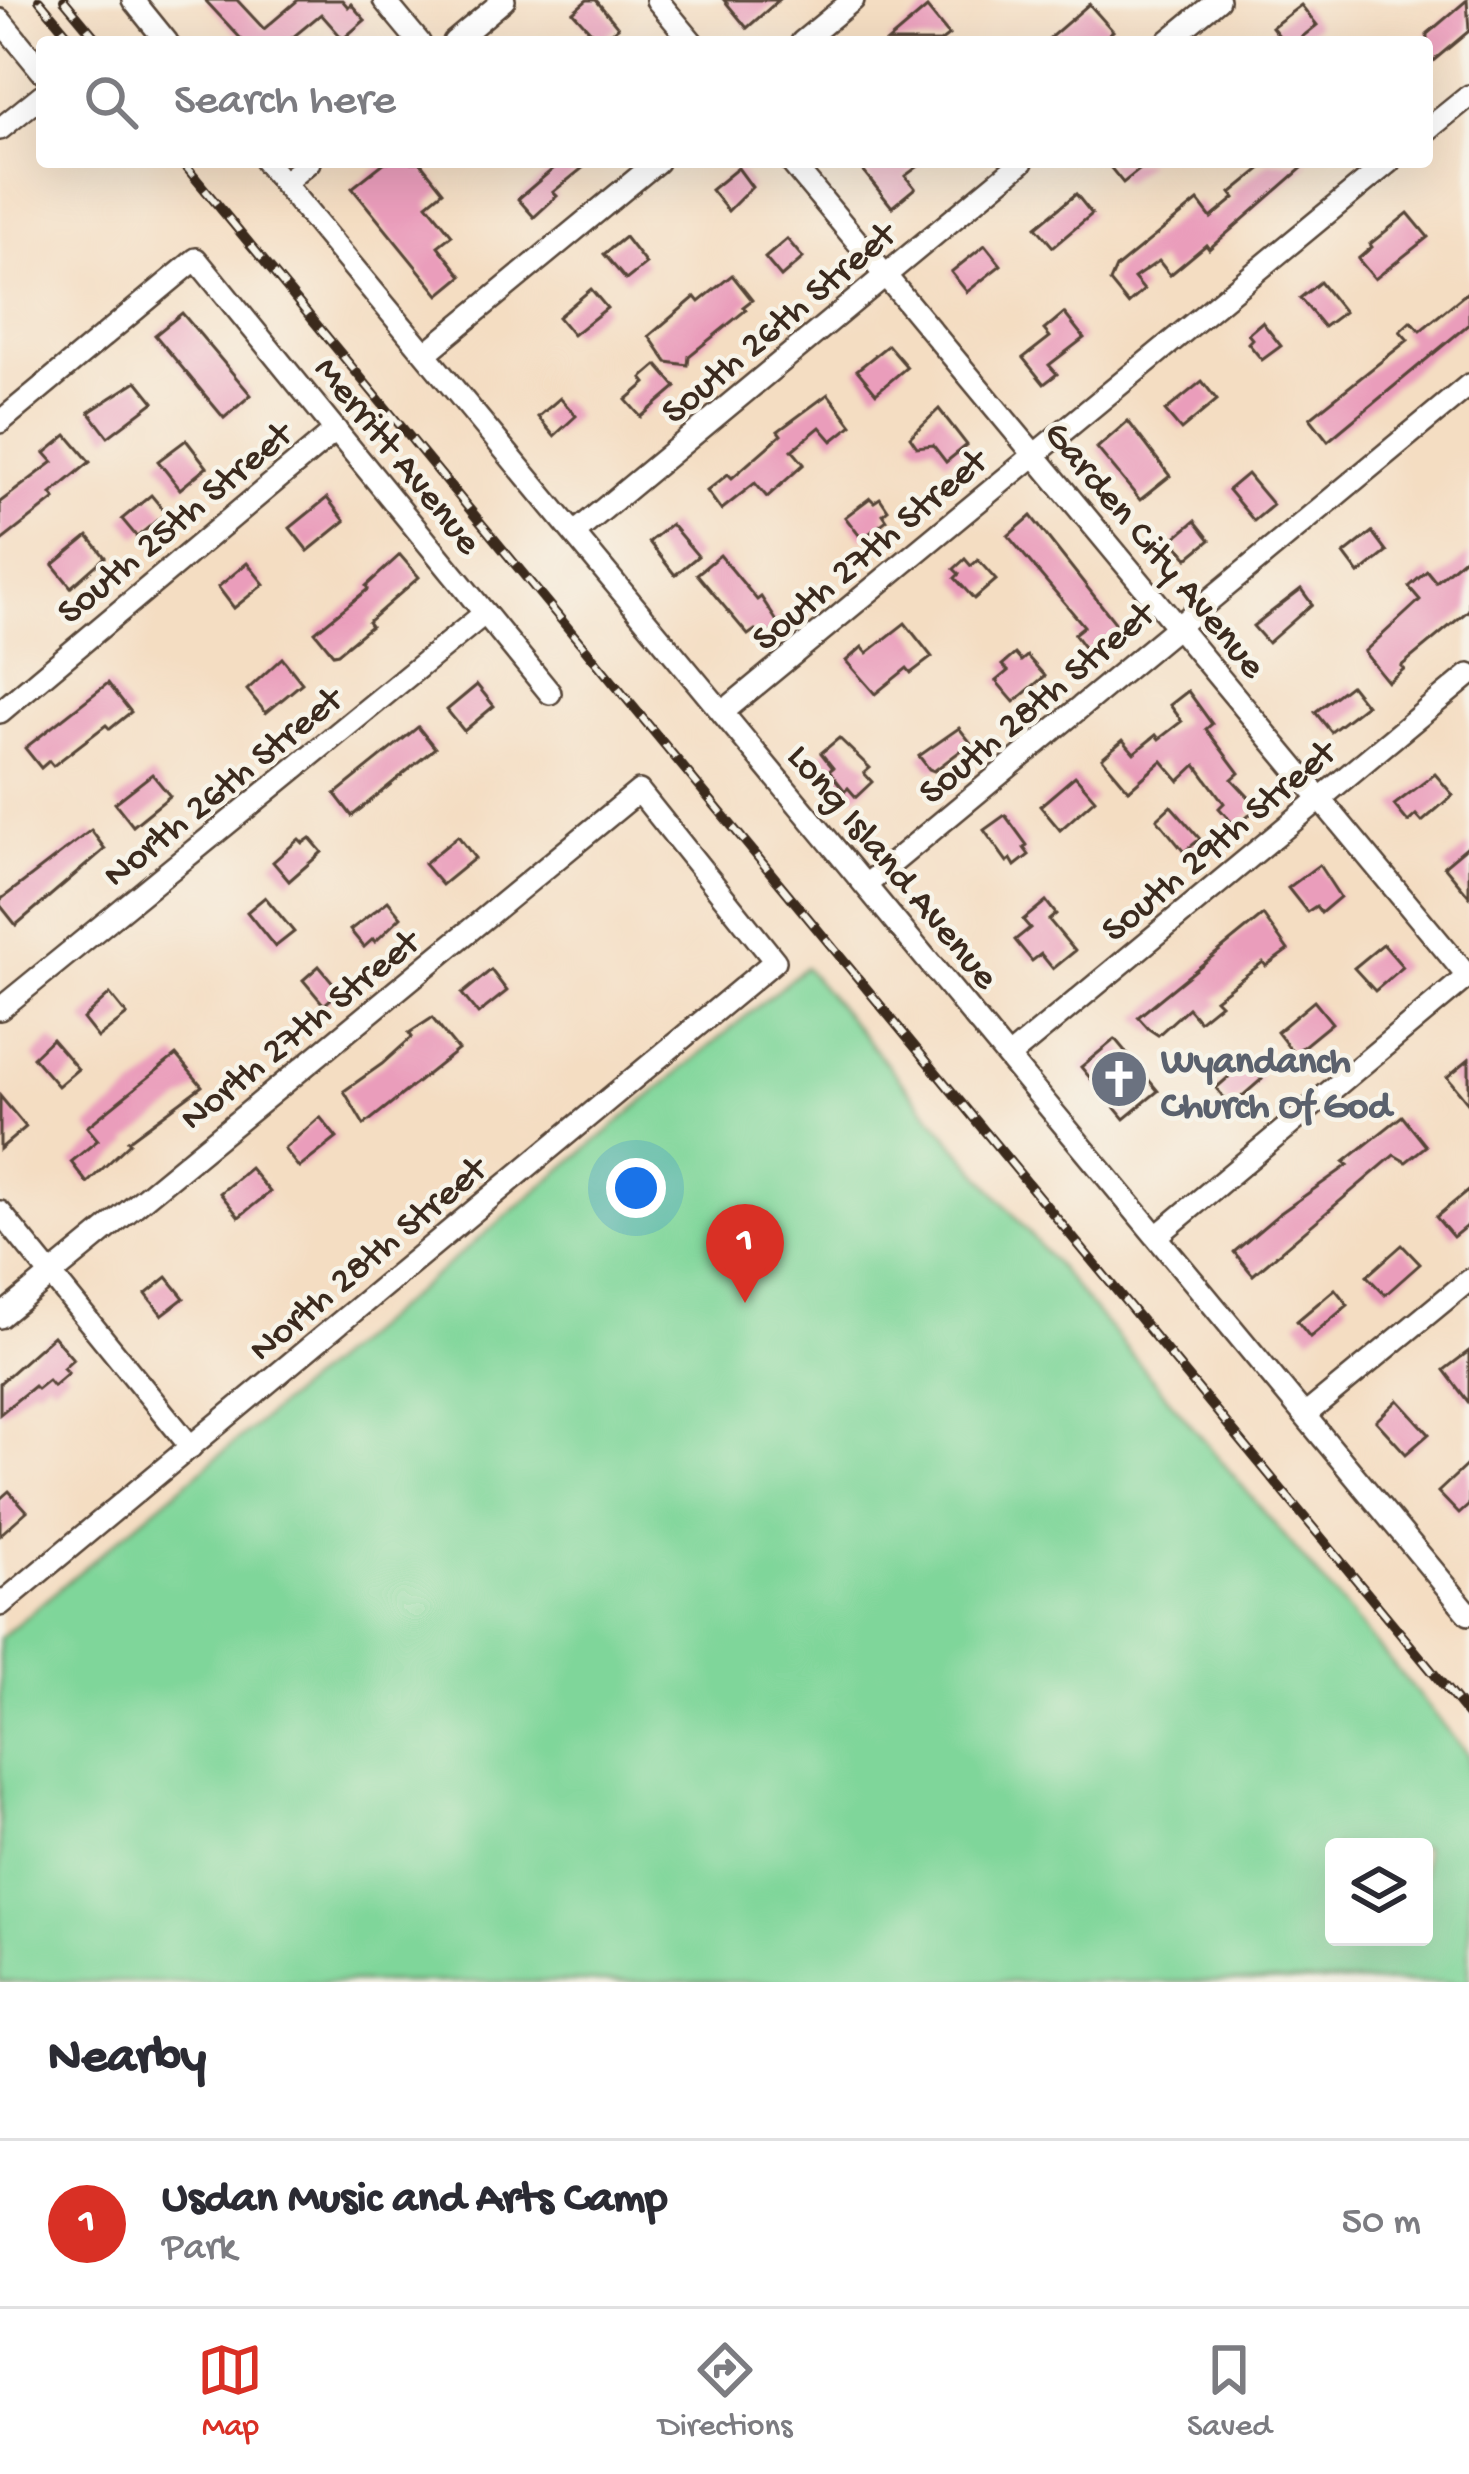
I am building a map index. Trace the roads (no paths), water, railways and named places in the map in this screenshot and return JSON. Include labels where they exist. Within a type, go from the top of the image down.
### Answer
[{"type":"street","points":[[133,0],[162,36]]},
{"type":"street","points":[[384,0],[413,36]]},
{"type":"street","points":[[461,36],[504,0]]},
{"type":"street","points":[[657,0],[687,36]]},
{"type":"street","points":[[809,36],[853,0]]},
{"type":"street","points":[[1174,36],[1218,0]]},
{"type":"street","points":[[0,20],[36,64]]},
{"type":"street","points":[[1433,125],[1469,96]]},
{"type":"street","points":[[0,129],[36,99]]},
{"type":"street","name":"Long Island Avenue","points":[[271,168],[1469,1614]]},
{"type":"street","points":[[284,183],[302,168]]},
{"type":"street","points":[[426,353],[650,168]]},
{"type":"street","name":"Garden City Avenue","points":[[796,168],[1469,976]]},
{"type":"street","name":"South 26th Street","points":[[576,532],[1015,168]]},
{"type":"street","name":"South 27th Street","points":[[723,712],[1382,168]]},
{"type":"street","name":"Merritt Avenue","points":[[0,422],[196,259],[550,693]]},
{"type":"street","name":"South 28th Street","points":[[866,885],[1469,385]]},
{"type":"street","name":"South 25th Street","points":[[0,712],[336,430]]},
{"type":"street","name":"North 26th Street","points":[[0,1009],[484,613]]},
{"type":"street","name":"South 29th Street","points":[[1009,1057],[1469,675]]},
{"type":"street","name":"North 28th Street","points":[[0,1605],[775,961],[639,791]]},
{"type":"street","name":"North 27th Street","points":[[0,1317],[639,791]]},
{"type":"street","points":[[1157,1236],[1469,976]]},
{"type":"street","points":[[0,1212],[191,1448]]},
{"type":"street","points":[[1305,1415],[1469,1280]]},
{"type":"street","points":[[1449,1589],[1469,1573]]},
{"type":"railway","points":[[39,0],[69,36]]},
{"type":"railway","points":[[64,0],[94,36]]},
{"type":"railway","points":[[187,168],[1469,1716]]},
{"type":"place","name":"Wyandanch Church Of God","points":[[1119,1079]]},
{"type":"place","name":"Usdan Music and Arts Camp","points":[[745,1303]]}]
